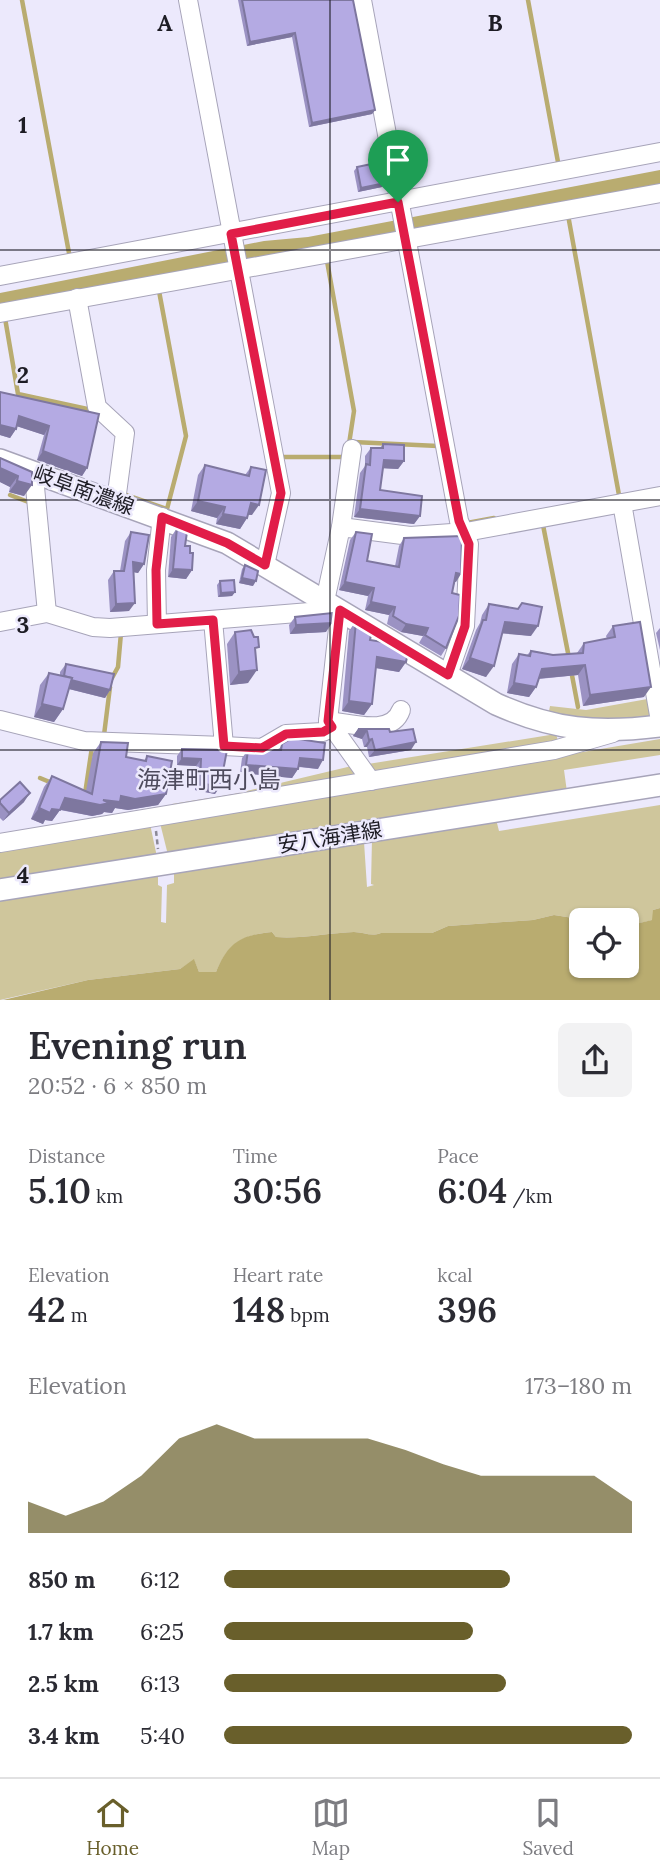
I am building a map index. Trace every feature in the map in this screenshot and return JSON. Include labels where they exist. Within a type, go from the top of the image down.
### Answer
[{"type":"main road","name":"岐阜南濃線","points":[[0,460],[227,543],[496,704],[533,720],[574,729],[618,731],[660,726]]},
{"type":"main road","name":"安八海津線","points":[[0,890],[660,785]]},
{"type":"street","points":[[188,0],[281,493],[265,565]]},
{"type":"street","points":[[362,0],[459,521],[469,544],[465,626],[448,675]]},
{"type":"street","points":[[0,276],[399,207],[660,152]]},
{"type":"street","points":[[0,313],[237,265],[660,193]]},
{"type":"street","points":[[77,298],[97,407],[125,433],[116,501]]},
{"type":"street","points":[[352,449],[332,606],[330,724],[371,781]]},
{"type":"street","points":[[37,473],[47,613]]},
{"type":"street","points":[[341,527],[410,536],[466,532],[660,496]]},
{"type":"street","points":[[622,503],[660,720]]},
{"type":"street","points":[[157,624],[156,570],[162,517]]},
{"type":"street","points":[[0,622],[47,613],[93,627],[157,624],[321,611],[332,606]]},
{"type":"street","points":[[213,620],[224,746]]},
{"type":"street","points":[[330,724],[380,726],[391,723],[401,710]]},
{"type":"street","points":[[0,720],[84,741],[262,748],[286,734],[323,732],[330,724]]},
{"type":"street","points":[[0,843],[554,750],[618,731]]},
{"type":"path","points":[[154,818],[160,863]]},
{"type":"shaded area","points":[[660,170],[660,185],[0,304],[0,293],[264,241],[308,237]]},
{"type":"shaded area","points":[[653,698],[652,718],[618,723],[553,716],[549,711],[550,706],[586,710]]},
{"type":"shaded area","points":[[556,734],[558,741],[373,772],[368,764]]},
{"type":"shaded area","points":[[660,739],[660,755],[564,770],[567,792],[168,855],[160,823]]},
{"type":"shaded area","points":[[356,765],[360,775],[178,811],[172,804],[234,794]]},
{"type":"shaded area","points":[[660,805],[660,908],[653,910],[653,920],[639,923],[639,908],[569,908],[569,917],[554,915],[533,920],[448,926],[432,933],[374,935],[354,932],[276,937],[272,932],[252,936],[237,943],[225,954],[216,972],[199,972],[194,960],[180,969],[88,980],[0,1000],[0,898],[158,873],[158,885],[162,887],[161,922],[166,923],[167,885],[174,883],[174,871],[364,842],[367,887],[374,885],[371,884],[372,839],[496,819],[499,831]]},
{"type":"shaded area","points":[[150,824],[157,857],[0,882],[0,847]]},
{"type":"shaded area","points":[[660,908],[660,1000],[3,1000],[88,980],[180,969],[194,959],[199,972],[216,972],[225,954],[236,942],[261,933],[272,932],[276,937],[305,937],[354,932],[374,935],[432,933],[448,926],[533,920],[554,915],[569,917],[569,978],[639,978],[639,923],[652,920],[653,910]]},
{"type":"building","points":[[242,0],[353,0],[375,110],[312,123],[295,33],[250,42]]},
{"type":"building","points":[[381,162],[385,183],[361,188],[357,167]]},
{"type":"building","points":[[0,392],[99,414],[87,468],[43,451],[49,426],[19,416],[16,429],[0,425]]},
{"type":"building","points":[[383,444],[404,445],[404,461],[384,460],[380,490],[422,496],[420,516],[360,509],[371,448],[383,448]]},
{"type":"building","points":[[0,458],[32,472],[32,485],[17,481],[18,476],[0,468]]},
{"type":"building","points":[[205,465],[249,476],[251,467],[266,470],[259,505],[251,503],[247,518],[223,514],[225,507],[198,501]]},
{"type":"building","points":[[177,528],[187,532],[185,546],[190,546],[190,553],[193,553],[192,570],[173,569]]},
{"type":"building","points":[[131,532],[149,535],[144,564],[133,562],[135,603],[116,604],[114,571],[124,571]]},
{"type":"building","points":[[356,532],[372,534],[367,561],[399,567],[404,538],[462,536],[461,574],[456,573],[452,593],[460,595],[459,616],[446,648],[425,635],[428,628],[406,624],[393,616],[395,607],[371,602],[374,588],[345,582]]},
{"type":"building","points":[[245,565],[258,571],[256,581],[242,578]]},
{"type":"building","points":[[234,580],[235,592],[221,593],[220,581]]},
{"type":"building","points":[[522,603],[542,607],[538,626],[505,622],[494,666],[470,658],[483,620],[486,620],[489,604],[518,609]]},
{"type":"building","points":[[332,613],[332,623],[296,625],[295,617]]},
{"type":"building","points":[[356,621],[372,630],[370,640],[395,644],[408,652],[406,662],[377,657],[372,704],[349,701]]},
{"type":"building","points":[[640,622],[651,687],[590,695],[585,665],[542,669],[536,687],[514,683],[519,654],[530,656],[531,651],[553,655],[583,653],[584,643],[615,637],[613,626]]},
{"type":"building","points":[[251,630],[254,637],[258,637],[259,647],[255,648],[257,670],[239,672],[235,632]]},
{"type":"building","points":[[66,664],[114,674],[110,690],[64,676]]},
{"type":"building","points":[[49,673],[72,678],[63,709],[42,704]]},
{"type":"building","points":[[358,729],[389,729],[390,732],[413,729],[416,742],[375,750],[367,731]]},
{"type":"building","points":[[292,738],[325,743],[323,760],[300,758],[298,769],[246,765],[248,750],[281,750],[282,744]]},
{"type":"building","points":[[101,742],[128,743],[126,757],[146,761],[147,756],[172,761],[166,794],[135,799],[121,796],[120,802],[103,800],[110,803],[100,805],[65,798],[60,810],[52,809],[50,813],[39,808],[52,776],[92,794]]},
{"type":"building","points":[[182,749],[227,750],[220,787],[200,783],[201,759],[182,758]]},
{"type":"building","points":[[20,782],[30,793],[9,813],[0,800]]},
{"type":"waterway","points":[[22,0],[69,253]]},
{"type":"waterway","points":[[528,0],[558,162]]},
{"type":"waterway","points":[[568,215],[619,495]]},
{"type":"waterway","points":[[327,261],[354,411],[349,444]]},
{"type":"waterway","points":[[124,494],[167,509],[186,436],[159,291]]},
{"type":"waterway","points":[[5,318],[18,394],[92,410]]},
{"type":"waterway","points":[[353,442],[438,446]]},
{"type":"waterway","points":[[282,457],[346,457]]},
{"type":"waterway","points":[[10,495],[31,503]]},
{"type":"waterway","points":[[467,523],[494,518]]},
{"type":"waterway","points":[[543,525],[569,658]]},
{"type":"waterway","points":[[112,678],[118,667],[121,633]]},
{"type":"waterway","points":[[571,670],[578,707]]},
{"type":"waterway","points":[[104,735],[110,687]]},
{"type":"waterway","points":[[85,794],[92,747]]},
{"type":"waterway","points":[[40,778],[52,783]]},
{"type":"district","name":"海津町西小島","points":[[209,779]]},
{"type":"route","points":[[398,202],[459,521],[469,544],[465,626],[448,675],[340,610],[328,721],[332,727],[323,732],[286,734],[262,748],[224,746],[213,620],[157,624],[156,570],[162,517],[227,543],[265,565],[281,493],[231,234],[398,202]]}]
